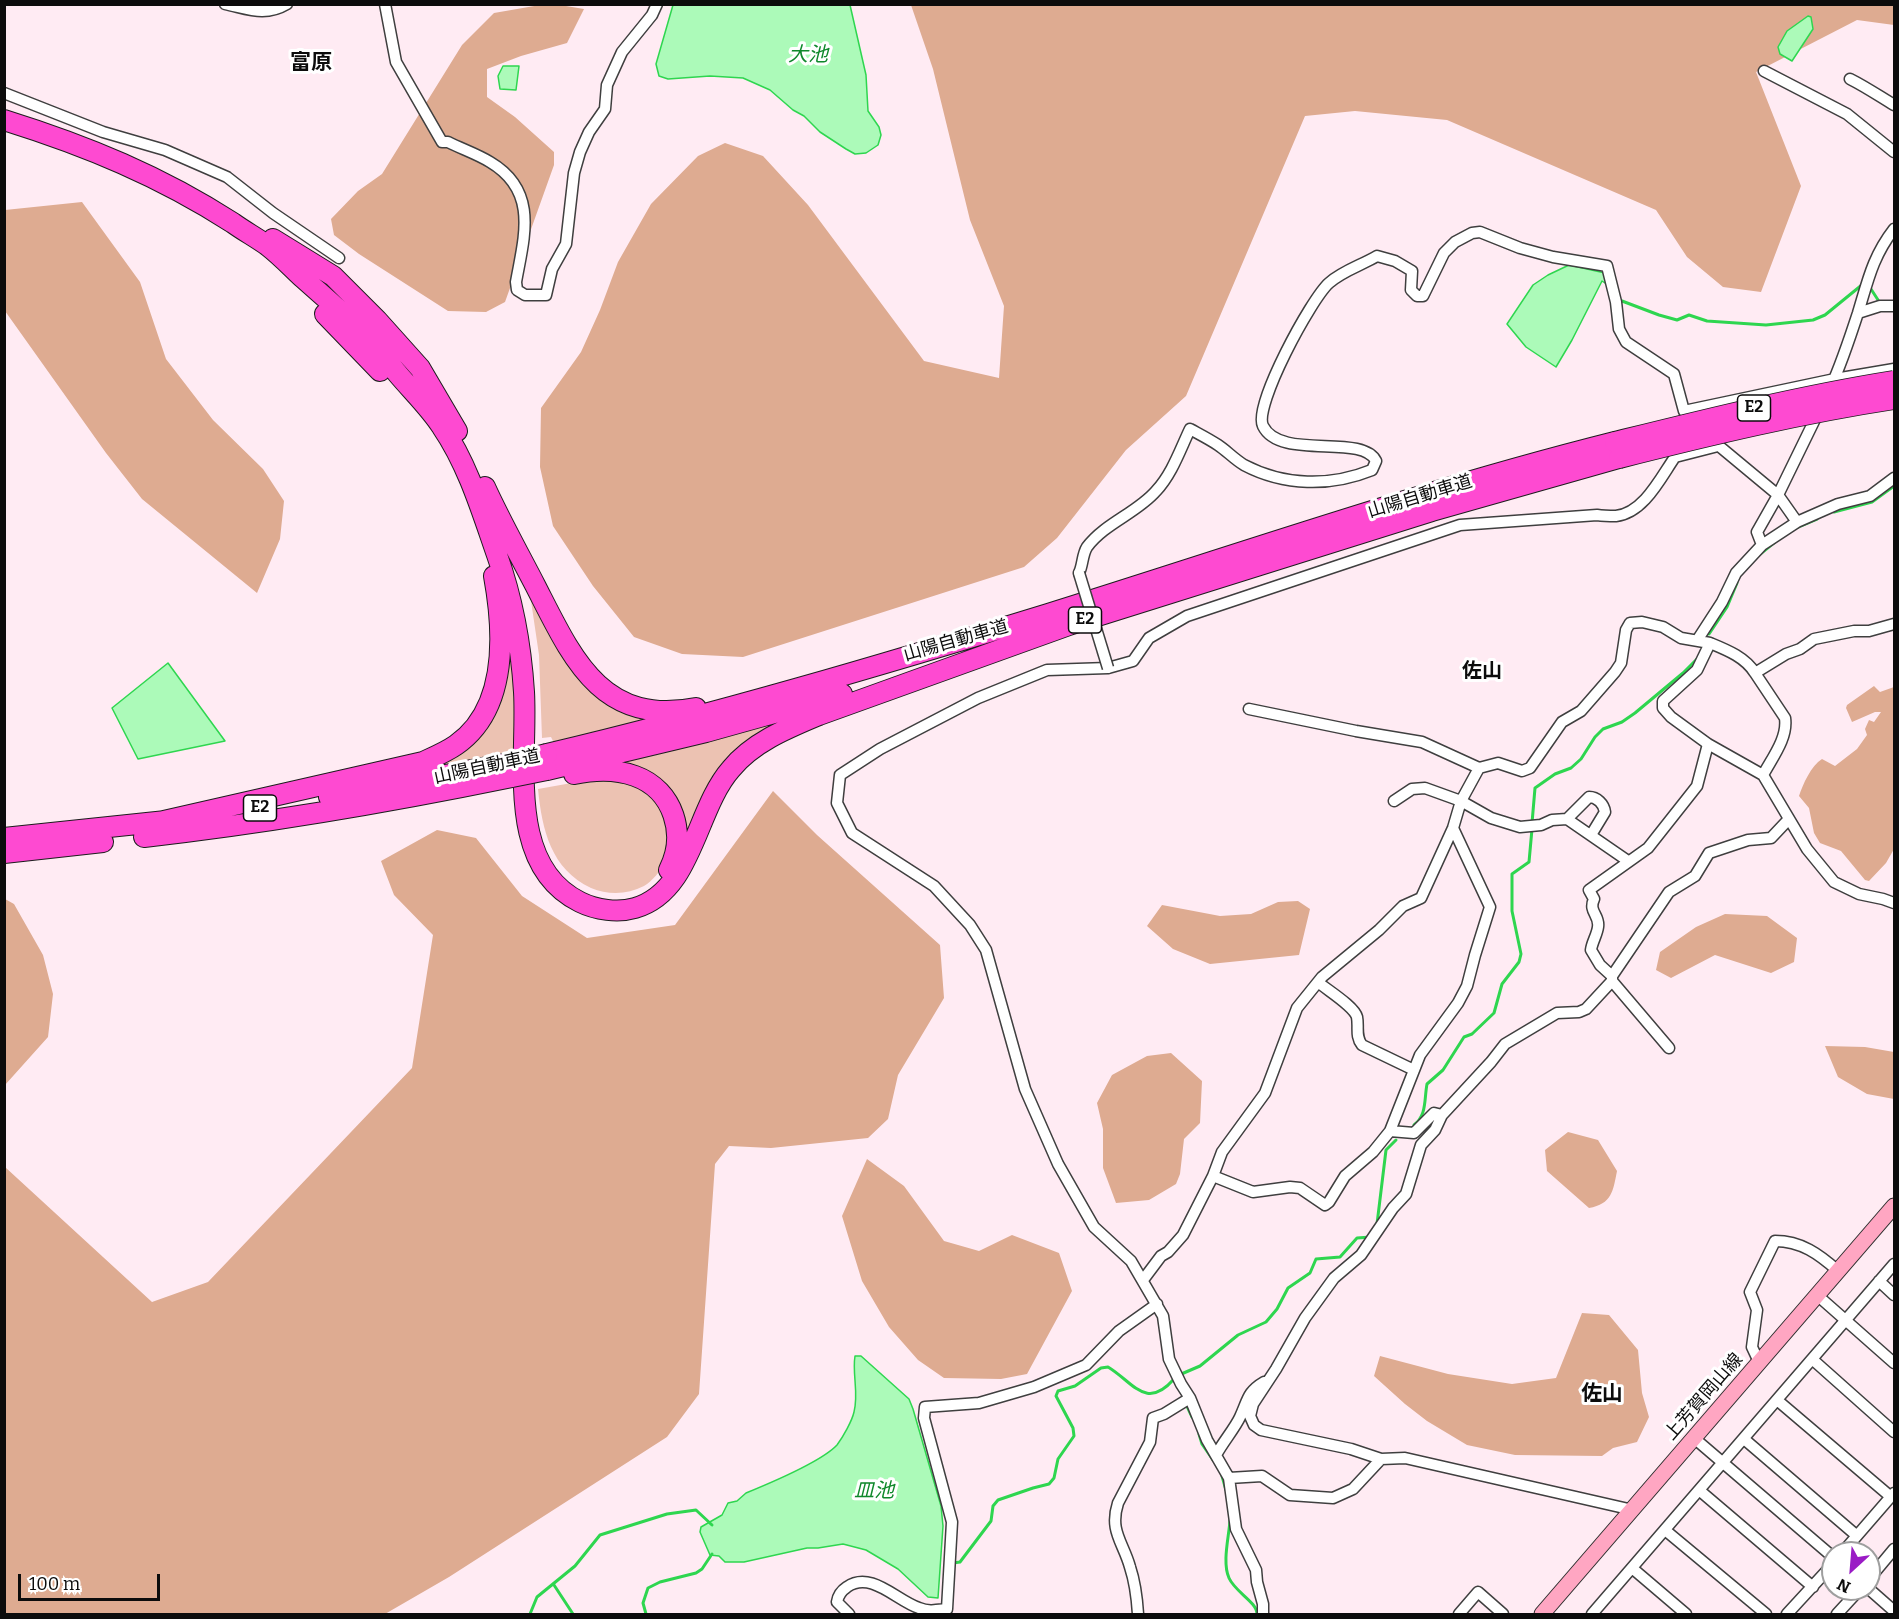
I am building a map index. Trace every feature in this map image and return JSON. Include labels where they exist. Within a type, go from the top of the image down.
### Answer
[{"type":"highway","points":[[4,110],[76,133],[141,161],[212,199],[271,243],[363,333],[446,422],[470,480],[564,643],[585,673],[608,694],[636,708],[665,710],[690,709],[723,702],[746,703]]},
{"type":"highway","points":[[4,120],[69,140],[138,169],[271,243]]},
{"type":"highway","name":"山陽自動車道","points":[[4,838],[154,823],[513,770],[547,767],[706,732],[777,713],[1068,625],[1432,511],[1617,450],[1779,403],[1894,381]]},
{"type":"highway","name":"山陽自動車道","points":[[547,767],[671,724],[1047,614],[1424,495],[1617,450],[1894,399]]},
{"type":"highway","points":[[492,520],[515,613],[524,694],[525,815],[542,865],[554,882],[569,897],[584,905],[601,909],[618,911],[634,909],[648,903],[674,881],[685,862],[709,803],[720,783],[733,766],[754,747],[788,728],[819,715],[1068,625]]},
{"type":"highway","points":[[492,520],[522,610],[530,656],[533,711],[532,791],[540,838],[544,847],[562,876],[578,891],[589,897],[604,901],[621,901],[634,898],[660,882],[672,865],[677,847],[676,820],[661,794],[650,784],[635,776],[547,767]]},
{"type":"highway","points":[[154,823],[423,762],[457,744],[485,711],[494,691],[500,658],[492,520]]},
{"type":"highway","name":"山陽自動車道","points":[[4,853],[220,829],[406,799],[513,770]]},
{"type":"main road","name":"上芳賀岡山線","points":[[1542,1614],[1894,1206]]},
{"type":"street","points":[[225,4],[270,12],[287,4]]},
{"type":"street","points":[[385,4],[396,62],[442,142],[448,142],[492,163],[510,179],[523,198],[526,226],[516,282],[517,291],[525,295],[546,295],[552,269],[566,244],[574,173],[580,152],[589,132],[605,109],[608,85],[622,52],[652,15],[657,4]]},
{"type":"street","points":[[1764,71],[1847,114],[1894,152]]},
{"type":"street","points":[[1850,79],[1873,90],[1894,105]]},
{"type":"street","points":[[4,93],[103,132],[165,150],[227,177],[273,213],[339,258]]},
{"type":"street","points":[[1762,545],[1757,532],[1778,495],[1835,379],[1875,259],[1894,229]]},
{"type":"street","points":[[1108,668],[1079,573],[1088,547],[1103,532],[1137,509],[1157,490],[1170,471],[1190,429],[1218,445],[1241,463],[1268,476],[1309,483],[1325,482],[1372,470],[1376,461],[1373,456],[1363,451],[1287,444],[1268,433],[1262,424],[1263,403],[1294,336],[1314,302],[1329,283],[1377,256],[1395,261],[1412,271],[1411,290],[1417,296],[1423,296],[1444,253],[1455,242],[1472,233],[1480,232],[1520,248],[1553,257],[1607,266],[1616,302],[1619,329],[1626,342],[1674,374],[1684,411],[1718,446],[1778,495],[1797,522]]},
{"type":"street","points":[[1858,313],[1886,305]]},
{"type":"street","points":[[1684,411],[1894,369]]},
{"type":"street","points":[[1263,1614],[1256,1570],[1236,1529],[1229,1478],[1207,1440],[1169,1359],[1165,1323],[1157,1304],[1131,1261],[1094,1227],[1058,1164],[1025,1089],[986,950],[970,925],[934,886],[852,833],[837,803],[840,775],[880,749],[978,699],[1047,670],[1108,668],[1133,661],[1149,638],[1187,616],[1460,525],[1598,515],[1618,516],[1630,512],[1646,498],[1675,457],[1718,446]]},
{"type":"street","points":[[1698,639],[1722,602],[1736,573],[1762,545],[1797,522],[1838,504],[1870,496],[1894,478]]},
{"type":"street","points":[[1249,709],[1422,742],[1479,768],[1498,763],[1522,771],[1530,768],[1562,722],[1581,711],[1615,672],[1621,663],[1626,630],[1630,623],[1642,622],[1663,627],[1681,638],[1692,641],[1698,639],[1726,649],[1749,664],[1785,718],[1786,726],[1780,743],[1763,775]]},
{"type":"street","points":[[1755,673],[1786,654],[1800,650],[1814,639],[1854,631],[1869,631],[1894,624]]},
{"type":"street","points":[[1710,643],[1697,670],[1663,701],[1663,708],[1671,717],[1708,744],[1763,775],[1807,849],[1834,882],[1859,894],[1883,898],[1894,903]]},
{"type":"street","points":[[1669,1048],[1600,965],[1591,950],[1598,928],[1597,918],[1592,912],[1591,905],[1594,900],[1589,890],[1648,848],[1697,786],[1708,744]]},
{"type":"street","points":[[1143,1280],[1161,1256],[1168,1252],[1183,1235],[1213,1176],[1222,1152],[1264,1093],[1297,1008],[1318,982],[1404,906],[1421,898],[1453,828],[1461,801],[1479,768]]},
{"type":"street","points":[[1394,801],[1412,789],[1425,788],[1461,801],[1491,818],[1520,828],[1541,825],[1552,820],[1567,819],[1628,861]]},
{"type":"street","points":[[1567,819],[1589,797],[1593,797],[1602,804],[1605,812],[1592,835]]},
{"type":"street","points":[[1633,1510],[1405,1458],[1381,1459],[1351,1449],[1261,1430],[1254,1425],[1250,1416],[1253,1404],[1305,1318],[1334,1278],[1361,1255],[1393,1208],[1406,1194],[1420,1145],[1435,1130],[1442,1115],[1505,1044],[1557,1013],[1579,1012],[1586,1009],[1612,979],[1669,892],[1695,876],[1709,853],[1748,840],[1771,838],[1788,820]]},
{"type":"street","points":[[1213,1176],[1253,1192],[1290,1186],[1300,1188],[1325,1206],[1344,1176],[1372,1152],[1390,1131],[1420,1055],[1458,1003],[1467,986],[1474,955],[1490,907],[1453,828]]},
{"type":"street","points":[[1318,982],[1351,1007],[1357,1015],[1357,1035],[1362,1045],[1414,1070]]},
{"type":"street","points":[[1390,1131],[1414,1133],[1434,1113],[1442,1115]]},
{"type":"street","points":[[1759,1362],[1752,1347],[1758,1310],[1750,1292],[1775,1240],[1791,1241],[1807,1248],[1838,1270]]},
{"type":"street","points":[[1608,1614],[1596,1610],[1894,1264]]},
{"type":"street","points":[[1879,1281],[1894,1294]]},
{"type":"street","points":[[1817,1295],[1894,1363]]},
{"type":"street","points":[[849,1614],[837,1602],[838,1594],[848,1586],[864,1582],[874,1584],[918,1608],[930,1611],[947,1609],[952,1522],[924,1418],[926,1407],[979,1403],[1034,1387],[1086,1365],[1119,1331],[1157,1304]]},
{"type":"street","points":[[1812,1359],[1894,1432]]},
{"type":"street","points":[[1216,1455],[1240,1418],[1253,1388],[1267,1380]]},
{"type":"street","points":[[1138,1614],[1136,1590],[1130,1566],[1114,1528],[1115,1513],[1150,1442],[1153,1418],[1187,1400]]},
{"type":"street","points":[[1777,1400],[1893,1495],[1851,1541]]},
{"type":"street","points":[[1694,1438],[1821,1547]]},
{"type":"street","points":[[1744,1439],[1856,1535]]},
{"type":"street","points":[[1229,1478],[1262,1476],[1290,1495],[1333,1498],[1353,1489],[1381,1459]]},
{"type":"street","points":[[1699,1490],[1813,1587]]},
{"type":"street","points":[[1665,1530],[1766,1614]]},
{"type":"street","points":[[1881,1565],[1894,1549]]},
{"type":"street","points":[[1632,1568],[1686,1614]]},
{"type":"street","points":[[1787,1614],[1821,1578]]},
{"type":"street","points":[[1459,1614],[1478,1592],[1503,1614]]},
{"type":"street","points":[[1881,1600],[1894,1611]]},
{"type":"street","points":[[1840,1613],[1850,1601]]},
{"type":"shaded area","points":[[540,5],[560,5],[584,9],[567,43],[521,56],[487,69],[487,97],[515,117],[554,152],[554,165],[505,302],[486,312],[448,311],[359,254],[334,235],[331,219],[358,191],[382,174],[462,45],[494,13]]},
{"type":"shaded area","points":[[911,5],[1894,5],[1894,25],[1857,20],[1756,72],[1801,186],[1761,292],[1723,287],[1687,257],[1656,210],[1447,120],[1355,111],[1305,116],[1186,396],[1126,450],[1057,538],[1024,567],[743,657],[682,654],[634,637],[593,586],[553,526],[540,467],[541,408],[581,352],[618,262],[651,204],[698,156],[725,143],[763,156],[808,205],[924,361],[999,378],[1004,306],[970,220],[933,69]]},
{"type":"shaded area","points":[[82,202],[140,282],[166,359],[213,420],[263,469],[284,501],[280,539],[257,593],[142,499],[106,453],[5,311],[5,210]]},
{"type":"shaded area","points":[[530,594],[568,659],[663,716],[555,745],[551,737],[542,738],[539,655]]},
{"type":"shaded area","points":[[504,614],[514,652],[515,745],[512,752],[433,770],[441,759],[478,731]]},
{"type":"shaded area","points":[[1874,686],[1880,692],[1894,687],[1894,849],[1886,863],[1869,881],[1865,880],[1841,851],[1820,843],[1814,833],[1809,808],[1799,796],[1808,776],[1818,762],[1822,759],[1835,766],[1857,749],[1867,735],[1865,729],[1869,720],[1874,722],[1881,712],[1875,712],[1852,722],[1846,708]]},
{"type":"shaded area","points":[[772,724],[773,730],[753,741],[688,845],[682,825],[616,763],[656,755]]},
{"type":"shaded area","points":[[610,780],[646,791],[663,810],[669,821],[672,835],[666,860],[650,881],[638,889],[611,893],[591,888],[577,880],[558,859],[551,847],[542,819],[538,789],[583,781]]},
{"type":"shaded area","points":[[773,791],[817,835],[940,945],[944,998],[898,1075],[888,1119],[868,1138],[771,1148],[729,1146],[715,1164],[699,1394],[667,1437],[449,1577],[385,1614],[5,1614],[5,1167],[152,1302],[208,1282],[412,1068],[433,935],[394,895],[381,861],[437,830],[476,838],[522,896],[587,938],[675,925]]},
{"type":"shaded area","points":[[5,899],[14,904],[43,955],[53,994],[48,1037],[5,1085]]},
{"type":"shaded area","points":[[1298,901],[1310,909],[1299,955],[1210,964],[1173,949],[1147,926],[1162,905],[1220,916],[1251,914],[1278,902]]},
{"type":"shaded area","points":[[1725,914],[1767,916],[1797,938],[1794,962],[1771,973],[1715,955],[1671,978],[1656,970],[1660,952],[1696,927]]},
{"type":"shaded area","points":[[1825,1046],[1865,1047],[1894,1052],[1894,1099],[1867,1094],[1838,1077]]},
{"type":"shaded area","points":[[1171,1053],[1202,1081],[1200,1123],[1184,1139],[1180,1174],[1176,1184],[1149,1200],[1116,1203],[1103,1168],[1103,1129],[1097,1103],[1112,1075],[1147,1056]]},
{"type":"shaded area","points":[[1568,1132],[1598,1140],[1617,1171],[1610,1195],[1607,1200],[1597,1206],[1589,1208],[1547,1171],[1545,1150]]},
{"type":"shaded area","points":[[867,1159],[904,1186],[944,1241],[979,1251],[1012,1235],[1059,1253],[1072,1291],[1027,1374],[1001,1379],[944,1378],[918,1360],[889,1327],[862,1281],[842,1216]]},
{"type":"shaded area","points":[[1582,1313],[1609,1315],[1638,1350],[1642,1393],[1649,1417],[1637,1442],[1613,1448],[1602,1456],[1515,1455],[1467,1445],[1427,1421],[1374,1376],[1380,1356],[1448,1374],[1512,1384],[1556,1378]]},
{"type":"water","name":"大池","points":[[673,5],[850,5],[866,75],[868,111],[879,127],[881,135],[878,145],[866,153],[855,154],[820,132],[804,116],[793,110],[770,90],[743,78],[710,76],[668,79],[659,76],[656,64]]},
{"type":"water","points":[[1808,16],[1811,17],[1813,29],[1792,61],[1780,54],[1778,47],[1787,31]]},
{"type":"water","points":[[503,66],[519,66],[516,90],[500,89],[498,76]]},
{"type":"water","points":[[1569,265],[1605,273],[1607,279],[1605,283],[1602,281],[1556,367],[1526,347],[1507,324],[1533,285]]},
{"type":"water","points":[[168,663],[225,741],[138,759],[112,708]]},
{"type":"water","name":"皿池","points":[[855,1356],[861,1356],[909,1399],[913,1409],[941,1506],[943,1526],[938,1598],[928,1597],[898,1569],[866,1550],[843,1544],[807,1548],[744,1562],[725,1562],[719,1556],[710,1555],[700,1532],[701,1527],[722,1515],[728,1503],[737,1501],[746,1493],[807,1465],[837,1445],[854,1412]]},
{"type":"waterway","points":[[1622,301],[1677,320],[1689,315],[1707,321],[1766,325],[1813,320],[1825,315],[1863,284]]},
{"type":"waterway","points":[[1869,286],[1880,303]]},
{"type":"waterway","points":[[1834,512],[1872,502],[1894,486]]},
{"type":"waterway","points":[[1798,527],[1817,519]]},
{"type":"waterway","points":[[1759,555],[1775,542]]},
{"type":"waterway","points":[[1709,634],[1727,607],[1737,583]]},
{"type":"waterway","points":[[1532,823],[1535,788],[1555,774],[1571,768],[1581,759],[1603,729],[1622,722],[1635,713],[1697,659]]},
{"type":"waterway","points":[[1414,1125],[1423,1112],[1427,1084],[1443,1070],[1464,1037],[1472,1034],[1494,1013],[1502,984],[1519,962],[1521,954],[1512,911],[1512,874],[1529,862],[1532,829]]},
{"type":"waterway","points":[[1377,1224],[1386,1150],[1396,1140]]},
{"type":"waterway","points":[[1179,1375],[1200,1366],[1238,1335],[1266,1322],[1277,1309],[1288,1288],[1310,1273],[1316,1259],[1340,1257],[1357,1238],[1371,1237]]},
{"type":"waterway","points":[[953,1563],[960,1562],[991,1521],[993,1506],[998,1500],[1049,1484],[1054,1478],[1058,1459],[1074,1436],[1073,1428],[1056,1396],[1058,1391],[1075,1386],[1101,1368],[1108,1367],[1132,1386],[1147,1393],[1155,1393],[1174,1379]]},
{"type":"waterway","points":[[1186,1404],[1192,1417]]},
{"type":"waterway","points":[[1199,1434],[1202,1444],[1213,1460]]},
{"type":"waterway","points":[[1222,1476],[1226,1490]]},
{"type":"waterway","points":[[530,1614],[537,1597],[575,1566],[600,1535],[667,1514],[696,1510],[712,1525]]},
{"type":"waterway","points":[[1230,1520],[1226,1557],[1227,1572],[1232,1583],[1253,1605],[1257,1614]]},
{"type":"waterway","points":[[646,1614],[643,1603],[648,1588],[660,1582],[696,1573],[702,1569],[712,1554]]},
{"type":"waterway","points":[[554,1585],[573,1614]]},
{"type":"district","name":"富原","points":[[311,63]]},
{"type":"district","name":"佐山","points":[[1482,671]]},
{"type":"district","name":"佐山","points":[[1602,1394]]}]
